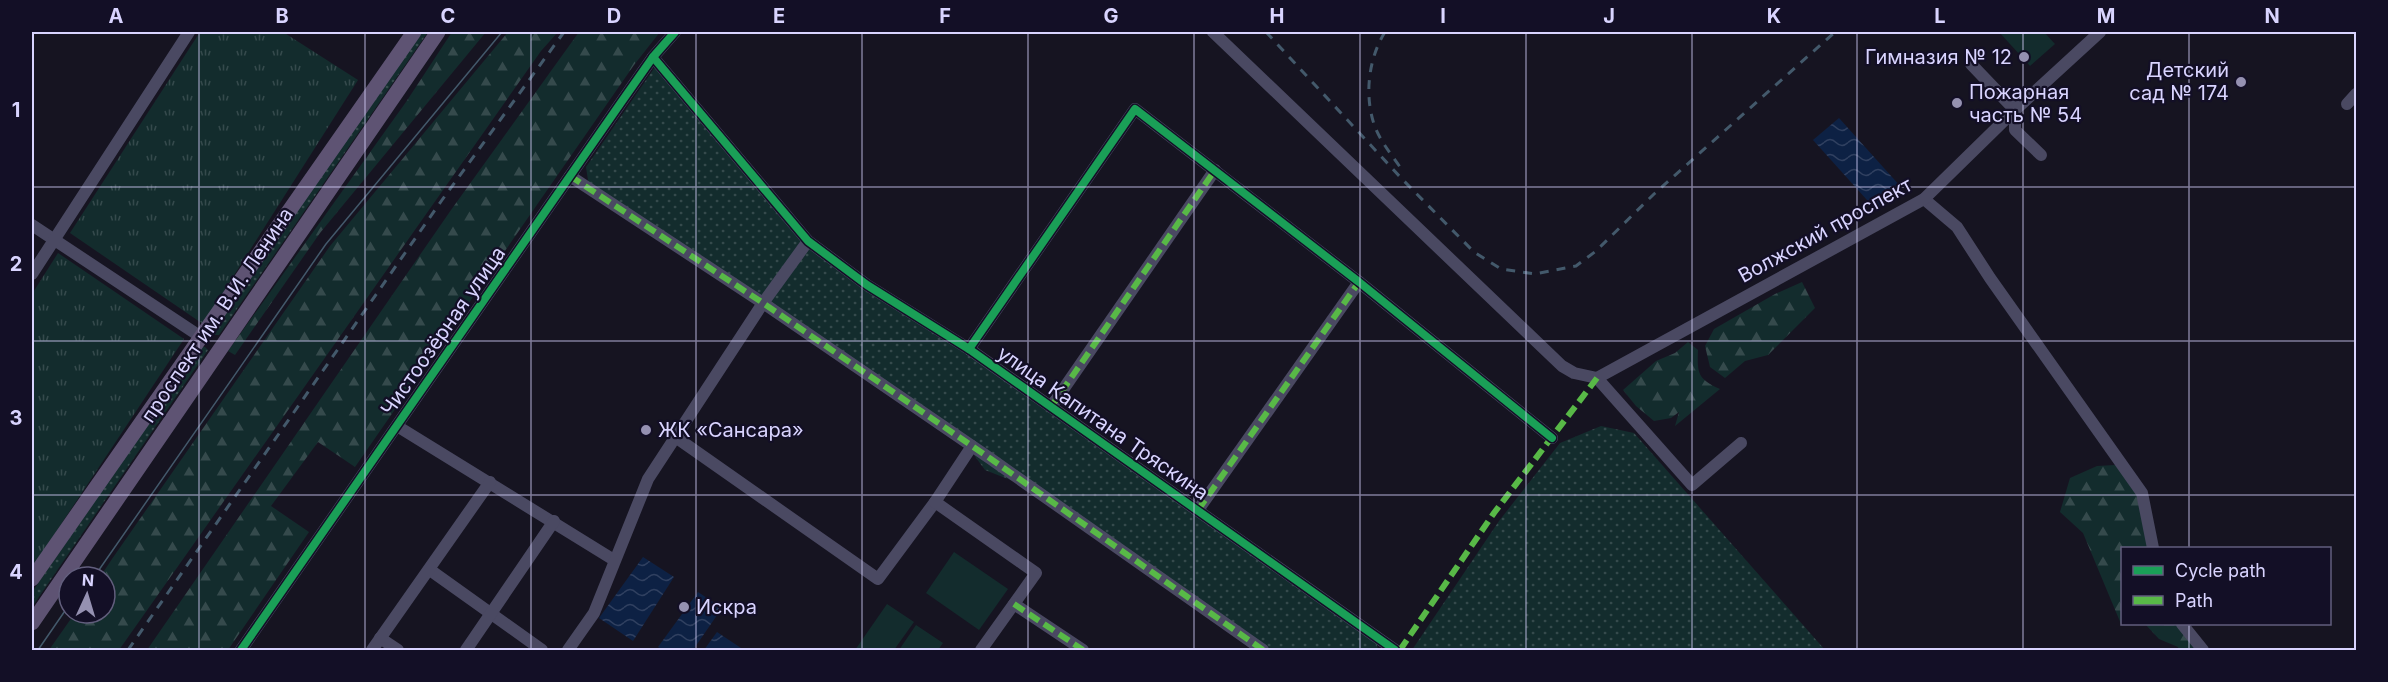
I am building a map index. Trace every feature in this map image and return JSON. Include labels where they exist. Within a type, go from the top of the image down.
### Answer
[{"type":"main road","name":"проспект им. В.И. Ленина","points":[[32,579],[414,32]]},
{"type":"main road","name":"проспект им. В.И. Ленина","points":[[32,623],[438,32]]},
{"type":"main road","points":[[201,337],[220,348]]},
{"type":"street","points":[[32,274],[189,32]]},
{"type":"street","name":"Чистоозёрная улица","points":[[241,651],[653,57],[675,32]]},
{"type":"street","points":[[1213,32],[1562,366],[1574,373],[1597,378],[1692,486],[1741,443]]},
{"type":"street","name":"Волжский проспект","points":[[1597,378],[1924,199],[2015,110],[2100,32]]},
{"type":"street","name":"улица Капитана Тряскина","points":[[653,57],[808,241],[867,285],[969,349],[1395,651]]},
{"type":"street","points":[[1971,64],[2015,110],[2015,130],[2041,156]]},
{"type":"street","points":[[2346,104],[2356,94]]},
{"type":"street","points":[[969,349],[1136,109],[1359,282],[1552,438]]},
{"type":"street","points":[[1051,407],[1215,170]]},
{"type":"street","points":[[570,176],[763,303],[972,446],[1263,651]]},
{"type":"street","points":[[1924,199],[1957,227],[1990,278],[2142,493],[2153,547]]},
{"type":"street","points":[[32,225],[201,337]]},
{"type":"street","points":[[568,651],[594,613],[648,479],[763,303],[808,241]]},
{"type":"street","points":[[1198,510],[1359,282]]},
{"type":"street","points":[[397,426],[614,560]]},
{"type":"street","points":[[674,436],[878,579],[935,502],[972,446]]},
{"type":"street","points":[[372,651],[490,482]]},
{"type":"street","points":[[935,502],[1036,573],[981,651]]},
{"type":"street","points":[[466,651],[554,521]]},
{"type":"street","points":[[430,570],[542,651]]},
{"type":"street","points":[[1014,604],[1083,651]]},
{"type":"street","points":[[2183,625],[2203,651]]},
{"type":"street","points":[[380,638],[398,651]]},
{"type":"green space","points":[[200,32],[283,32],[358,80],[203,324],[70,233]]},
{"type":"green space","points":[[418,32],[428,32],[219,335],[213,335],[211,332]]},
{"type":"green space","points":[[452,32],[486,32],[320,233],[235,355],[228,351],[406,102]]},
{"type":"green space","points":[[508,32],[558,32],[541,51],[119,650],[49,650],[67,625],[117,625],[117,565],[108,565],[330,246]]},
{"type":"green space","points":[[579,32],[660,32],[634,65],[355,467],[318,442],[271,506],[309,532],[228,650],[147,650],[451,210]]},
{"type":"green space","points":[[1999,32],[2044,32],[2055,44],[2030,66]]},
{"type":"green space","points":[[655,67],[807,244],[968,351],[1376,640],[1378,650],[1268,650],[1038,491],[985,470],[971,451],[589,187],[586,167]]},
{"type":"green space","points":[[58,253],[184,339],[32,568],[32,294]]},
{"type":"green space","points":[[1802,282],[1815,308],[1768,355],[1745,361],[1725,378],[1710,367],[1705,346],[1714,329],[1775,294]]},
{"type":"green space","points":[[1688,342],[1698,350],[1700,375],[1720,389],[1675,426],[1679,412],[1671,418],[1654,421],[1636,406],[1623,390],[1656,361],[1675,353]]},
{"type":"green space","points":[[201,347],[205,347],[208,350],[61,565],[57,565],[57,570],[32,607],[32,592]]},
{"type":"green space","points":[[1601,426],[1634,433],[1825,650],[1412,650],[1499,521],[1560,443]]},
{"type":"green space","points":[[2115,465],[2138,494],[2149,547],[2121,547],[2121,624],[2083,533],[2060,512],[2070,478],[2097,466]]},
{"type":"green space","points":[[954,552],[1008,589],[979,630],[926,593]]},
{"type":"green space","points":[[887,604],[914,622],[894,650],[855,650]]},
{"type":"green space","points":[[916,625],[943,643],[938,650],[899,650]]},
{"type":"green space","points":[[2146,625],[2179,625],[2197,650],[2179,650],[2178,647],[2159,639]]},
{"type":"water","points":[[1839,118],[1901,187],[1876,210],[1813,140]]},
{"type":"water","name":"Искра","points":[[643,557],[674,577],[633,641],[599,618]]},
{"type":"water","name":"Искра","points":[[698,592],[722,608],[693,650],[663,650],[658,647]]},
{"type":"water","name":"Искра","points":[[717,632],[744,650],[704,650]]},
{"type":"tram line","points":[[102,565],[326,244],[502,32]]},
{"type":"tram line","points":[[38,650],[57,622]]},
{"type":"railway","points":[[128,650],[442,200],[564,32]]},
{"type":"railway","points":[[1266,32],[1402,179],[1474,252],[1501,269],[1535,274],[1576,266],[1596,251],[1654,194],[1835,32]]},
{"type":"railway","points":[[1385,32],[1371,66],[1370,103],[1377,132],[1400,167]]},
{"type":"marked path","points":[[1051,407],[1215,170]]},
{"type":"marked path","points":[[570,176],[763,303],[991,459],[1263,650]]},
{"type":"marked path","points":[[1198,510],[1359,282]]},
{"type":"marked path","points":[[1400,650],[1494,513],[1597,378]]},
{"type":"marked path","points":[[1014,604],[1083,650]]},
{"type":"cycle path","points":[[241,650],[653,57],[675,32]]},
{"type":"cycle path","points":[[653,57],[808,241],[867,285],[969,349],[1395,650]]},
{"type":"cycle path","points":[[969,349],[1135,109],[1359,282],[1552,438]]},
{"type":"place","name":"Гимназия № 12","points":[[2024,57]]},
{"type":"place","name":"Детский сад № 174","points":[[2241,82]]},
{"type":"place","name":"Пожарная часть № 54","points":[[1957,103]]},
{"type":"place","name":"ЖК «Сансара»","points":[[646,430]]},
{"type":"place","name":"Искра","points":[[684,607]]}]
